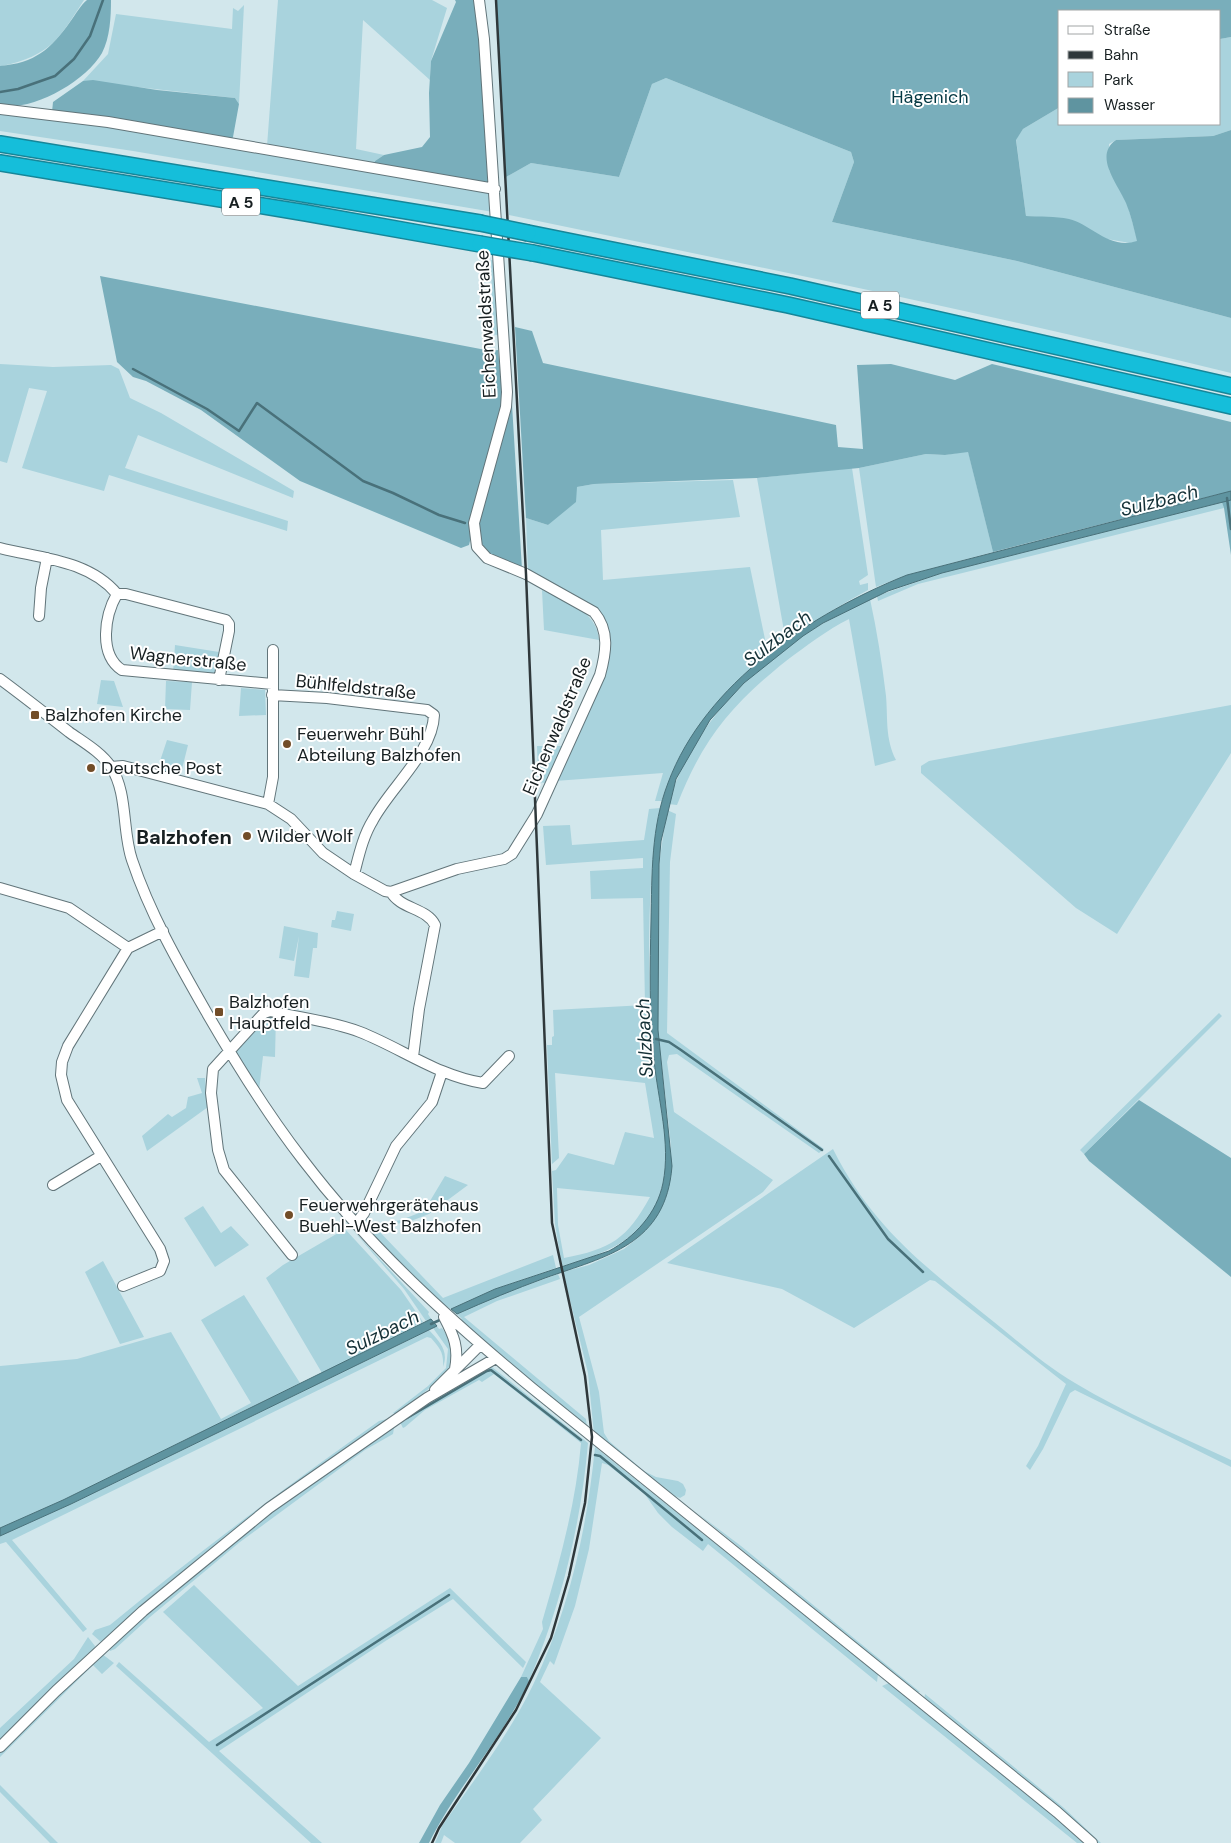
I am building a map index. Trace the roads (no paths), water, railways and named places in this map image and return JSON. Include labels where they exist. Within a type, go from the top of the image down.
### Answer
[{"type":"highway","name":"A 5","points":[[0,144],[480,223],[819,292],[1231,386]]},
{"type":"highway","name":"A 5","points":[[0,163],[297,211],[533,253],[788,305],[1231,406]]},
{"type":"street","name":"Eichenwaldstraße","points":[[392,892],[457,869],[504,859],[515,851],[537,814],[588,703],[604,660],[605,635],[600,619],[594,612],[526,574],[487,558],[480,553],[475,542],[474,524],[506,407],[495,189],[484,39],[479,0]]},
{"type":"street","points":[[0,109],[117,123],[495,189]]},
{"type":"street","points":[[0,548],[47,558],[88,571],[105,582],[117,594],[126,594],[226,620],[229,624],[229,631],[219,680]]},
{"type":"street","points":[[39,616],[41,588],[47,558]]},
{"type":"street","name":"Wagnerstraße","points":[[117,594],[112,604],[106,643],[118,667],[129,671],[272,684]]},
{"type":"street","name":"Bühlfeldstraße","points":[[268,804],[273,777],[273,650]]},
{"type":"street","points":[[0,679],[92,749],[111,767],[118,784],[131,857],[163,931],[230,1051],[302,1160],[381,1251],[440,1309],[451,1324],[480,1345],[1092,1843]]},
{"type":"street","name":"Bühlfeldstraße","points":[[272,696],[337,699],[426,710],[434,715],[432,728],[425,745],[368,828],[354,874]]},
{"type":"street","points":[[111,767],[123,766],[268,804],[291,820],[323,853],[354,874],[385,891],[392,892],[395,899],[430,918],[435,925],[419,1009],[413,1057]]},
{"type":"street","points":[[0,888],[68,908],[128,948]]},
{"type":"street","points":[[123,1286],[160,1271],[164,1261],[146,1224],[67,1100],[61,1082],[61,1067],[68,1046],[128,948],[163,931]]},
{"type":"street","points":[[292,1255],[229,1178],[220,1161],[211,1077],[217,1064],[264,1013],[270,1011],[358,1031],[442,1072],[483,1083],[510,1056]]},
{"type":"street","points":[[356,1224],[364,1213],[396,1146],[432,1102],[442,1072]]},
{"type":"street","points":[[53,1185],[101,1156]]},
{"type":"street","points":[[451,1324],[458,1354],[454,1370]]},
{"type":"street","points":[[427,1398],[480,1345]]},
{"type":"street","points":[[0,1747],[102,1648],[177,1582],[269,1508],[427,1398],[496,1358]]},
{"type":"water","points":[[1231,491],[1231,500],[942,573],[888,591],[823,623],[803,636],[744,683],[710,720],[676,779],[661,841],[659,864],[658,1030],[672,1166],[667,1193],[658,1214],[646,1230],[630,1243],[611,1254],[523,1286],[457,1314],[451,1309],[495,1289],[609,1251],[628,1239],[644,1223],[656,1204],[663,1183],[666,1153],[652,1043],[650,956],[655,834],[662,800],[685,747],[708,714],[735,683],[799,631],[835,609],[907,575]]},
{"type":"water","points":[[431,1319],[437,1326],[71,1504],[0,1536],[0,1528],[63,1500]]},
{"type":"waterway","points":[[0,92],[18,89],[55,76],[74,59],[90,36],[103,0]]},
{"type":"waterway","points":[[133,369],[207,409],[239,431],[257,403],[363,481],[439,515],[465,523]]},
{"type":"waterway","points":[[1227,498],[1231,529]]},
{"type":"waterway","points":[[656,1039],[669,1042],[681,1050],[822,1150]]},
{"type":"waterway","points":[[829,1156],[888,1239],[923,1272]]},
{"type":"waterway","name":"Sulzbach","points":[[431,1324],[442,1319]]},
{"type":"waterway","points":[[407,1418],[491,1370],[581,1440]]},
{"type":"waterway","points":[[595,1455],[600,1456],[702,1540]]},
{"type":"waterway","points":[[217,1745],[449,1595]]},
{"type":"railway","points":[[432,1843],[439,1828],[516,1710],[551,1638],[569,1576],[585,1503],[592,1437],[585,1376],[552,1223],[526,574],[496,0]]},
{"type":"place","name":"Balzhofen Kirche","points":[[35,715]]},
{"type":"place","name":"Feuerwehr Bühl Abteilung Balzhofen","points":[[287,744]]},
{"type":"place","name":"Deutsche Post","points":[[91,768]]},
{"type":"place","name":"Wilder Wolf","points":[[247,836]]},
{"type":"place","name":"Balzhofen Hauptfeld","points":[[219,1012]]},
{"type":"place","name":"Feuerwehrgerätehaus Buehl-West Balzhofen","points":[[289,1215]]},
{"type":"district","name":"Balzhofen","points":[[184,837]]},
{"type":"park label","name":"Hägenich","points":[[930,97]]}]
